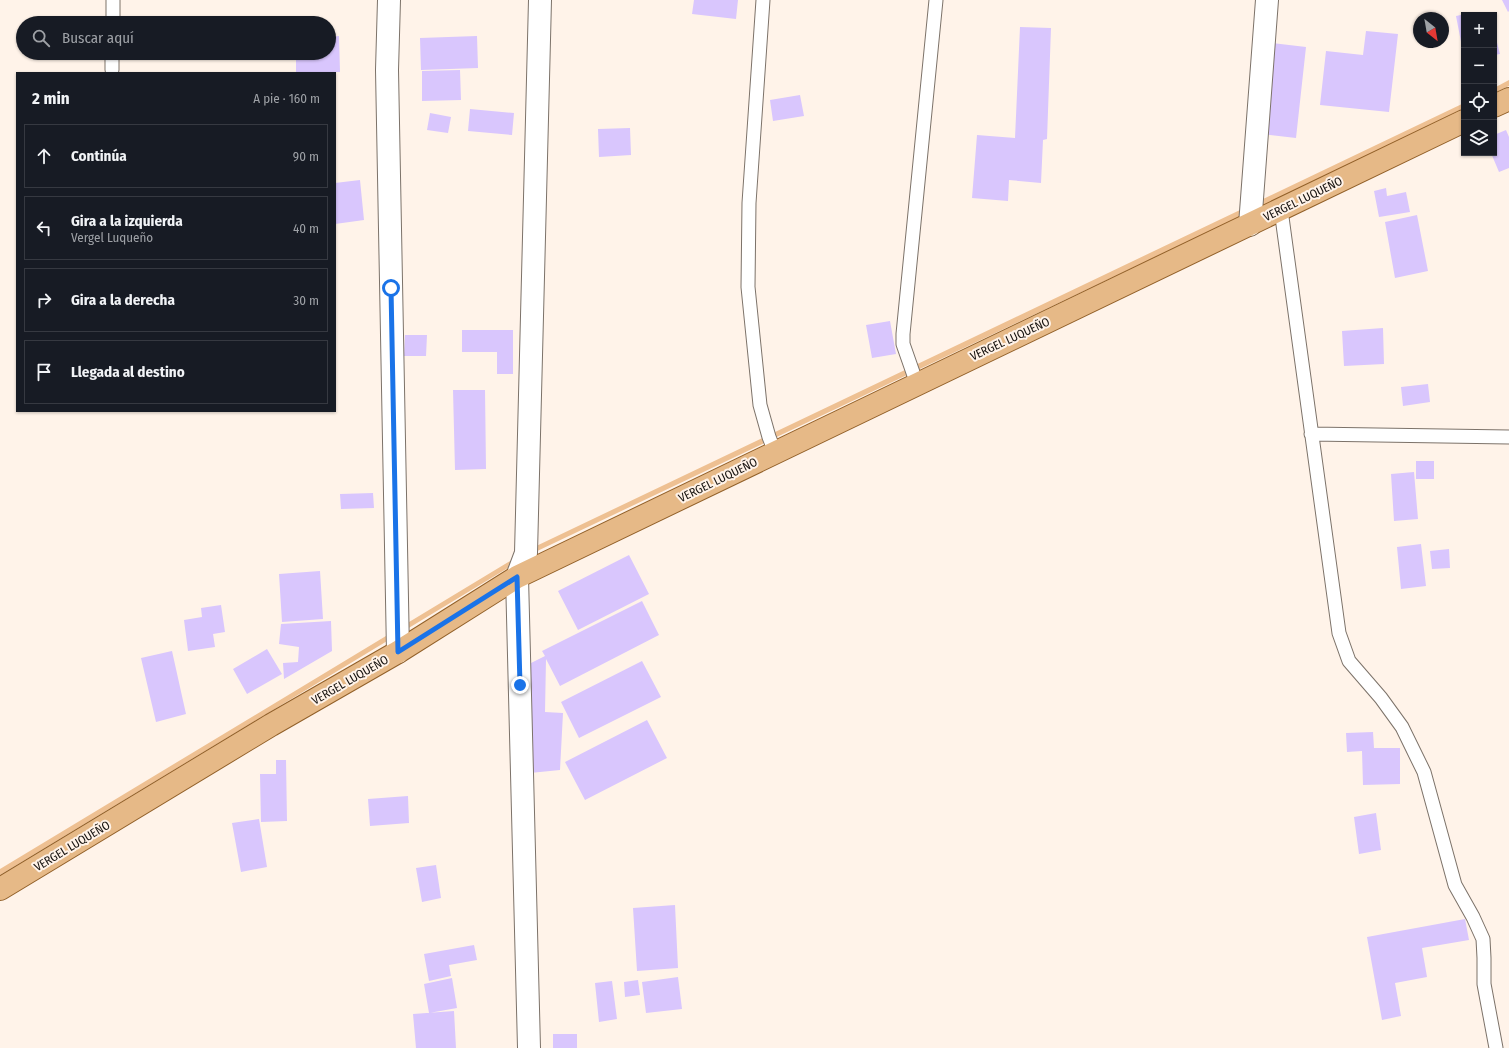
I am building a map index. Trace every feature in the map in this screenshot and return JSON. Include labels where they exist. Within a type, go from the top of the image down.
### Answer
[{"type":"main road","points":[[1497,105],[1509,99]]},
{"type":"main road","name":"VERGEL LUQUEÑO","points":[[0,889],[271,725],[398,652],[517,577],[1461,122]]},
{"type":"street","points":[[389,0],[387,70],[398,652]]},
{"type":"street","points":[[529,1048],[517,577],[526,553],[540,0]]},
{"type":"street","points":[[1250,225],[1266,0]]},
{"type":"lane","points":[[113,0],[113,16]]},
{"type":"lane","points":[[763,0],[749,203],[748,287],[760,405],[769,437],[776,452]]},
{"type":"lane","points":[[917,384],[903,344],[903,334],[936,0]]},
{"type":"lane","points":[[112,60],[112,70]]},
{"type":"lane","points":[[1281,210],[1339,633],[1349,661],[1381,698],[1402,727],[1424,772],[1455,885],[1473,917],[1482,939],[1484,984],[1496,1048]]},
{"type":"lane","points":[[1311,434],[1509,437]]},
{"type":"shaded area","points":[[1509,80],[1509,86],[1497,92],[1497,86]]},
{"type":"shaded area","points":[[1461,104],[1461,109],[1336,171],[531,554],[0,875],[0,869],[530,549]]},
{"type":"building","points":[[694,0],[738,0],[736,19],[692,14]]},
{"type":"building","points":[[1502,0],[1509,0],[1508,12]]},
{"type":"building","points":[[1461,15],[1461,42],[1456,16]]},
{"type":"building","points":[[1020,27],[1051,28],[1047,139],[1043,140],[1041,183],[1009,180],[1008,201],[972,198],[977,135],[1015,138]]},
{"type":"building","points":[[1366,31],[1398,34],[1389,112],[1320,105],[1326,51],[1363,55]]},
{"type":"building","points":[[336,36],[339,36],[340,72],[296,72],[296,60],[336,60]]},
{"type":"building","points":[[477,36],[478,68],[421,70],[420,38]]},
{"type":"building","points":[[1497,42],[1500,54],[1497,54]]},
{"type":"building","points":[[1272,43],[1306,47],[1296,138],[1261,134]]},
{"type":"building","points":[[460,70],[461,100],[422,101],[422,71]]},
{"type":"building","points":[[800,95],[804,116],[773,121],[770,100]]},
{"type":"building","points":[[470,109],[514,113],[512,135],[468,131]]},
{"type":"building","points":[[430,113],[451,117],[448,133],[427,130]]},
{"type":"building","points":[[630,128],[631,155],[599,157],[598,129]]},
{"type":"building","points":[[1506,130],[1509,137],[1509,168],[1499,172],[1492,156],[1497,156],[1497,134]]},
{"type":"building","points":[[360,180],[364,220],[336,224],[336,183]]},
{"type":"building","points":[[1386,188],[1387,196],[1406,192],[1410,212],[1379,217],[1374,191]]},
{"type":"building","points":[[1417,215],[1428,271],[1395,278],[1385,222]]},
{"type":"building","points":[[890,321],[896,354],[872,358],[866,325]]},
{"type":"building","points":[[1383,328],[1384,364],[1344,366],[1342,331]]},
{"type":"building","points":[[462,330],[513,330],[513,374],[497,374],[497,352],[462,352]]},
{"type":"building","points":[[405,335],[427,335],[426,356],[404,356]]},
{"type":"building","points":[[1428,384],[1430,402],[1403,406],[1401,387]]},
{"type":"building","points":[[453,390],[485,390],[486,469],[455,470]]},
{"type":"building","points":[[1416,461],[1434,461],[1434,479],[1416,479]]},
{"type":"building","points":[[1414,472],[1418,519],[1394,521],[1391,474]]},
{"type":"building","points":[[373,493],[374,508],[341,509],[340,494]]},
{"type":"building","points":[[1421,544],[1426,586],[1401,589],[1397,547]]},
{"type":"building","points":[[1449,549],[1450,568],[1432,569],[1430,551]]},
{"type":"building","points":[[629,555],[649,594],[578,630],[558,591]]},
{"type":"building","points":[[320,571],[323,619],[282,622],[279,574]]},
{"type":"building","points":[[642,601],[659,635],[560,686],[546,659],[545,712],[563,713],[560,770],[530,773],[531,663],[545,656],[542,651]]},
{"type":"building","points":[[221,605],[225,632],[213,634],[215,647],[188,651],[184,620],[202,617],[201,608]]},
{"type":"building","points":[[331,621],[332,651],[284,679],[283,663],[298,662],[299,647],[279,644],[281,624]]},
{"type":"building","points":[[267,649],[282,674],[247,694],[233,669]]},
{"type":"building","points":[[172,651],[186,714],[156,722],[141,658]]},
{"type":"building","points":[[642,661],[661,697],[579,738],[561,702]]},
{"type":"building","points":[[647,720],[667,758],[585,800],[565,762]]},
{"type":"building","points":[[1373,732],[1374,748],[1400,748],[1400,784],[1363,785],[1362,751],[1347,752],[1346,733]]},
{"type":"building","points":[[276,760],[286,760],[287,821],[261,822],[260,774],[276,774]]},
{"type":"building","points":[[408,796],[409,823],[370,826],[368,799]]},
{"type":"building","points":[[1376,813],[1381,850],[1359,854],[1354,817]]},
{"type":"building","points":[[259,819],[267,867],[241,872],[232,823]]},
{"type":"building","points":[[436,865],[441,898],[422,902],[416,868]]},
{"type":"building","points":[[675,905],[678,968],[637,971],[633,908]]},
{"type":"building","points":[[1465,919],[1469,940],[1422,948],[1427,977],[1395,983],[1401,1016],[1382,1020],[1367,937]]},
{"type":"building","points":[[474,945],[477,960],[449,965],[451,976],[429,981],[424,954]]},
{"type":"building","points":[[678,977],[682,1009],[646,1013],[642,982]]},
{"type":"building","points":[[452,978],[457,1008],[429,1013],[424,984]]},
{"type":"building","points":[[638,980],[640,995],[625,997],[624,982]]},
{"type":"building","points":[[612,981],[617,1019],[599,1022],[595,983]]},
{"type":"building","points":[[454,1011],[456,1048],[416,1048],[413,1014]]},
{"type":"building","points":[[553,1034],[577,1034],[577,1048],[553,1048]]},
{"type":"route","points":[[391,288],[398,652],[517,577],[520,685]]}]
